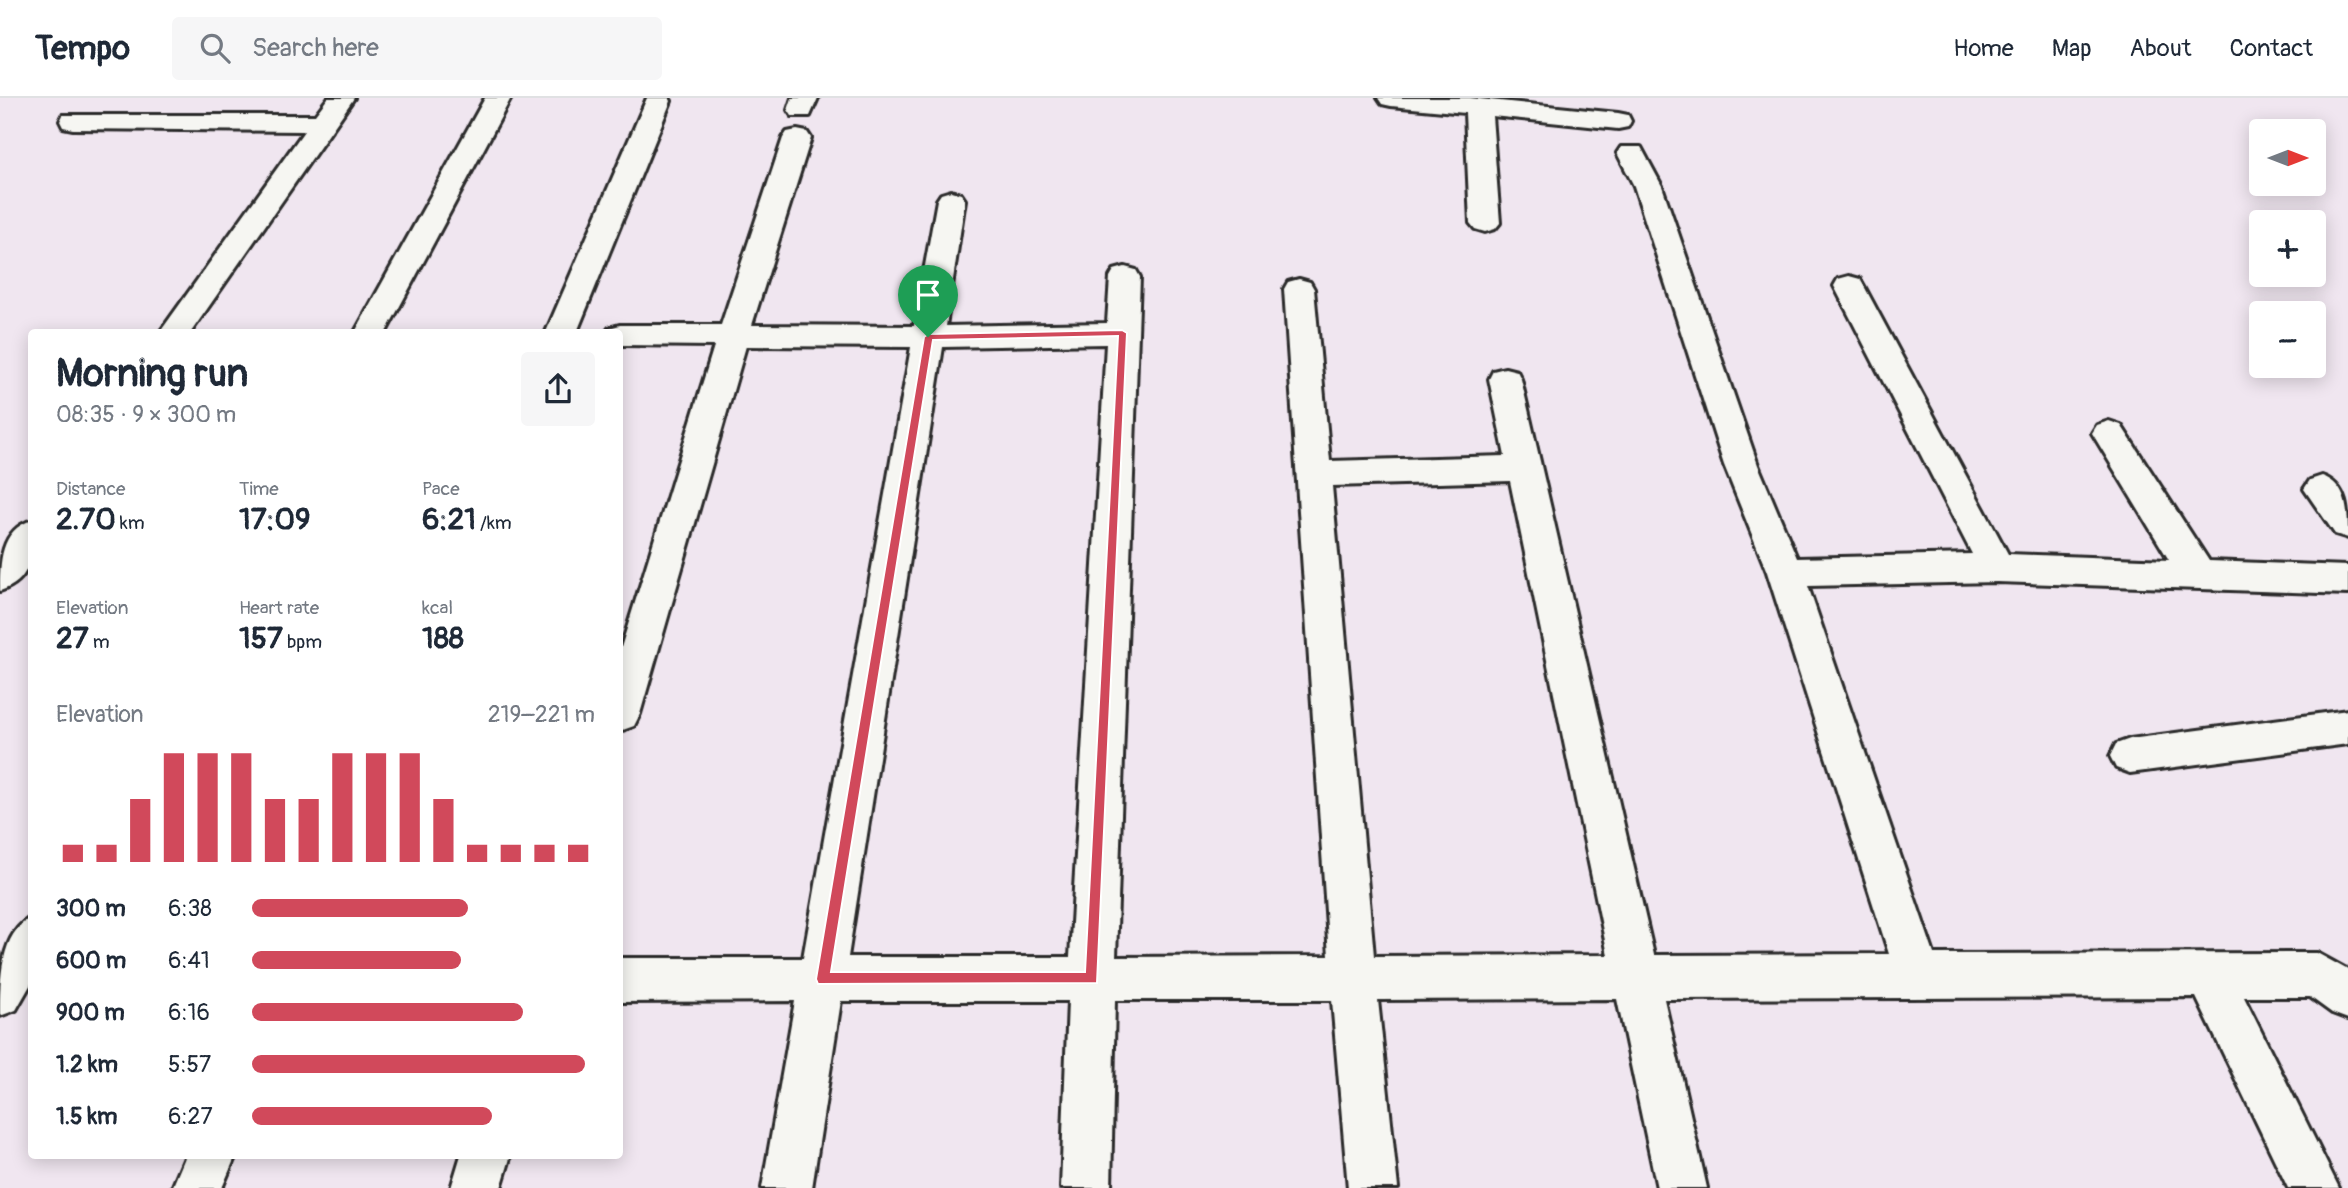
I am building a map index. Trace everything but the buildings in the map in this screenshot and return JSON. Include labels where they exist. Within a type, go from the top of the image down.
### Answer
[{"type":"street","points":[[177,329],[341,98]]},
{"type":"street","points":[[372,329],[498,98]]},
{"type":"street","points":[[1391,98],[1478,107],[1624,137],[1648,186],[1741,465],[1785,572],[1918,974]]},
{"type":"street","points":[[562,329],[658,101]]},
{"type":"street","points":[[1478,107],[1485,223]]},
{"type":"street","points":[[623,704],[801,115]]},
{"type":"street","points":[[73,121],[323,123]]},
{"type":"street","points":[[787,1188],[951,200]]},
{"type":"street","points":[[1086,1188],[1092,978],[1125,276]]},
{"type":"street","points":[[1849,285],[1997,568]]},
{"type":"street","points":[[1299,289],[1353,978],[1373,1188]]},
{"type":"street","points":[[623,335],[928,337],[1122,333]]},
{"type":"street","points":[[1505,379],[1633,977],[1682,1188]]},
{"type":"street","points":[[2109,433],[2198,575]]},
{"type":"street","points":[[1314,474],[1524,468]]},
{"type":"street","points":[[2322,489],[2348,525]]},
{"type":"street","points":[[0,577],[28,538]]},
{"type":"street","points":[[1785,572],[1997,568],[2348,580]]},
{"type":"street","points":[[2130,756],[2348,727]]},
{"type":"street","points":[[10,984],[28,946]]},
{"type":"street","points":[[623,980],[1918,974],[2317,975],[2348,997]]},
{"type":"street","points":[[2208,975],[2314,1188]]},
{"type":"street","points":[[197,1188],[209,1159]]},
{"type":"street","points":[[475,1188],[485,1159]]},
{"type":"route","points":[[1122,333],[1092,978],[823,979],[928,337],[1122,333]]}]
